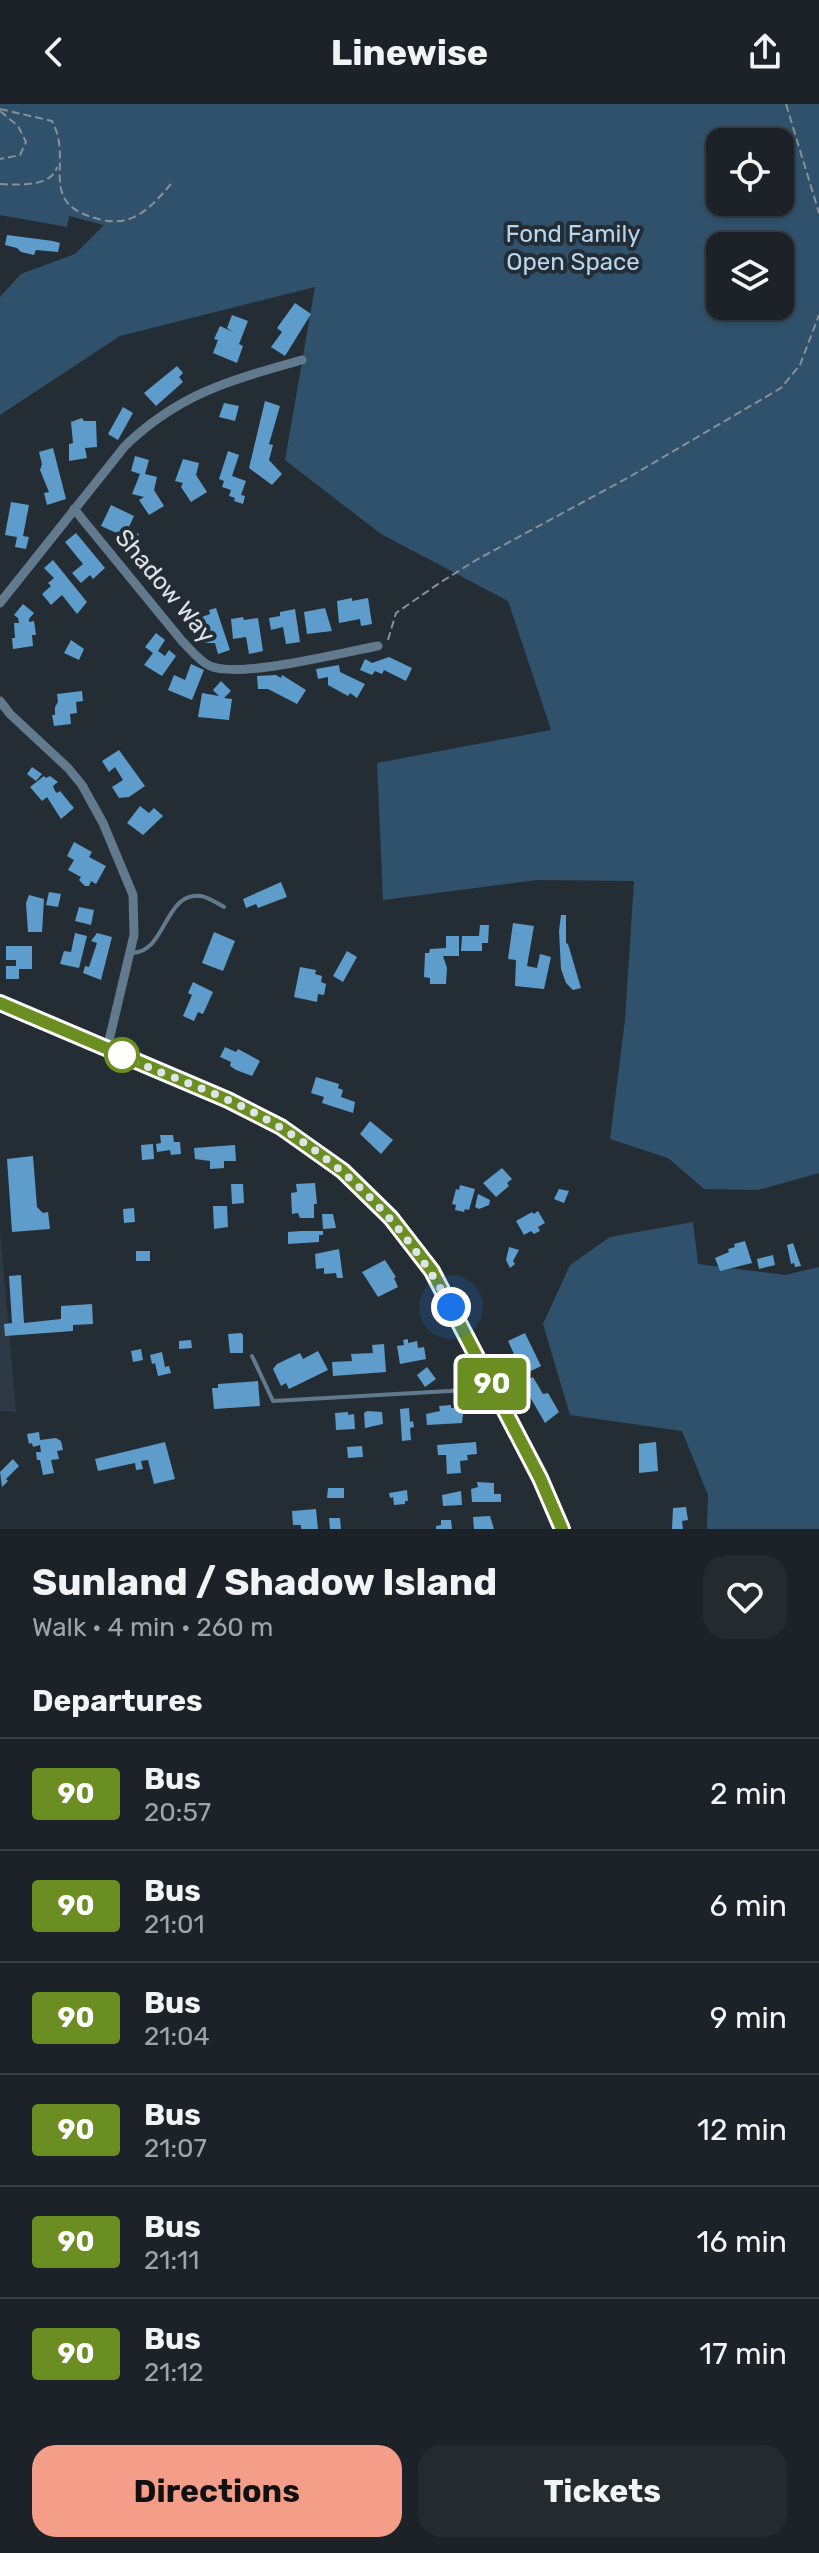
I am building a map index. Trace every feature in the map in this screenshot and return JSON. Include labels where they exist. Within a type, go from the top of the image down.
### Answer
[{"type":"main road","points":[[0,1003],[259,1115],[297,1137],[343,1171],[391,1218],[432,1271],[540,1478],[562,1529]]},
{"type":"street","points":[[0,603],[125,446],[170,408],[225,382],[302,360]]},
{"type":"street","name":"Shadow Way","points":[[74,509],[182,641],[201,661],[213,668],[227,670],[264,666],[378,646]]},
{"type":"street","points":[[0,701],[68,768],[93,804],[133,895],[136,914],[130,954],[107,1049]]},
{"type":"lane","points":[[130,954],[141,953],[153,946],[175,907],[183,900],[202,896],[224,907]]},
{"type":"lane","points":[[252,1356],[273,1401],[493,1386]]},
{"type":"path","points":[[786,104],[819,213]]},
{"type":"path","points":[[0,110],[18,126],[26,142],[20,155],[0,159]]},
{"type":"path","points":[[0,110],[52,121],[60,141],[55,175],[48,180],[19,185],[0,184]]},
{"type":"path","points":[[57,165],[63,196],[72,208],[81,215],[114,223],[137,217],[171,184]]},
{"type":"path","points":[[378,646],[389,638],[396,613],[441,582],[781,388],[800,365],[819,315]]},
{"type":"shaded area","points":[[0,1228],[16,1412],[0,1411]]},
{"type":"green space","name":"Fond Family Open Space","points":[[0,104],[819,104],[819,1173],[758,1190],[704,1189],[668,1158],[610,1139],[625,1020],[634,881],[537,880],[383,900],[377,763],[551,730],[508,601],[381,534],[285,460],[315,287],[120,336],[0,415],[0,297],[21,274],[75,254],[104,225],[69,216],[67,227],[0,215]]},
{"type":"green space","points":[[693,1222],[698,1264],[785,1275],[819,1267],[819,1529],[707,1529],[708,1495],[682,1431],[570,1415],[543,1324],[570,1265],[610,1237]]},
{"type":"building","points":[[7,235],[60,243],[58,252],[36,250],[34,255],[21,252],[5,245]]},
{"type":"building","points":[[295,303],[311,314],[285,356],[271,347],[282,332],[277,328]]},
{"type":"building","points":[[232,315],[248,321],[239,344],[243,346],[237,363],[213,353],[218,340],[214,339],[220,326],[233,332],[227,328]]},
{"type":"building","points":[[177,366],[183,373],[179,377],[183,382],[156,406],[144,393]]},
{"type":"building","points":[[265,401],[280,406],[269,444],[273,445],[269,460],[282,474],[272,485],[249,468]]},
{"type":"building","points":[[224,403],[239,406],[235,421],[219,417]]},
{"type":"building","points":[[123,407],[133,413],[118,440],[108,434]]},
{"type":"building","points":[[82,418],[84,421],[96,421],[97,447],[85,448],[87,458],[69,461],[69,444],[73,443],[71,422]]},
{"type":"building","points":[[53,448],[66,499],[47,505],[44,493],[49,492],[40,470],[39,452]]},
{"type":"building","points":[[228,451],[239,455],[232,476],[246,481],[241,495],[245,496],[243,504],[229,496],[231,490],[222,487],[224,481],[219,479]]},
{"type":"building","points":[[135,456],[149,460],[145,474],[157,477],[154,490],[164,506],[149,515],[139,500],[144,497],[132,494],[140,474],[131,471]]},
{"type":"building","points":[[183,459],[199,463],[196,475],[207,492],[191,502],[181,487],[183,483],[175,481]]},
{"type":"building","points":[[11,502],[29,505],[23,536],[29,537],[26,549],[15,547],[17,537],[5,535]]},
{"type":"building","points":[[111,505],[134,516],[128,529],[139,534],[133,547],[119,541],[121,535],[101,526]]},
{"type":"building","points":[[76,533],[105,568],[93,579],[90,575],[81,583],[72,573],[83,564],[65,542]]},
{"type":"building","points":[[53,560],[87,602],[77,614],[62,595],[51,605],[42,594],[54,578],[44,568]]},
{"type":"building","points":[[352,598],[352,601],[368,598],[372,624],[361,626],[360,619],[339,623],[337,601]]},
{"type":"building","points":[[23,604],[34,613],[29,622],[34,621],[36,635],[32,635],[33,646],[13,649],[14,623],[19,623],[14,615]]},
{"type":"building","points":[[216,608],[230,650],[218,654],[215,643],[205,643],[201,629],[205,628],[202,617]]},
{"type":"building","points":[[325,608],[332,631],[307,634],[304,612]]},
{"type":"building","points":[[295,609],[300,642],[286,644],[283,627],[271,630],[269,618]]},
{"type":"building","points":[[243,617],[244,620],[258,618],[263,651],[249,654],[246,637],[233,639],[231,619]]},
{"type":"building","points":[[156,633],[165,640],[158,651],[165,656],[169,650],[176,656],[162,676],[144,665],[153,653],[145,647]]},
{"type":"building","points":[[71,640],[84,649],[79,660],[64,653]]},
{"type":"building","points":[[389,657],[412,668],[406,681],[384,670],[382,674],[375,671],[372,675],[360,670],[365,659],[372,663]]},
{"type":"building","points":[[191,664],[204,670],[192,700],[168,690],[174,675],[185,680]]},
{"type":"building","points":[[339,665],[340,672],[365,684],[357,698],[328,685],[328,677],[318,679],[316,669]]},
{"type":"building","points":[[276,675],[281,678],[282,675],[306,690],[297,704],[268,689],[258,689],[257,676]]},
{"type":"building","points":[[221,681],[231,691],[224,698],[232,699],[229,720],[198,717],[202,693],[219,696],[213,690]]},
{"type":"building","points":[[82,691],[83,701],[76,702],[77,713],[70,714],[71,724],[54,726],[52,715],[55,715],[57,694]]},
{"type":"building","points":[[119,750],[145,786],[129,797],[119,798],[112,787],[123,780],[115,767],[109,772],[102,761]]},
{"type":"building","points":[[32,767],[42,774],[36,781],[27,774]]},
{"type":"building","points":[[44,776],[58,782],[53,786],[55,791],[60,791],[74,808],[61,819],[47,797],[42,801],[30,787]]},
{"type":"building","points":[[140,806],[149,813],[154,808],[163,816],[143,835],[127,823]]},
{"type":"building","points":[[74,842],[92,852],[89,857],[106,866],[96,884],[91,881],[89,886],[85,886],[79,880],[81,877],[68,870],[74,860],[67,856]]},
{"type":"building","points":[[281,882],[287,897],[258,908],[256,904],[246,908],[243,899]]},
{"type":"building","points":[[49,892],[61,894],[58,907],[46,905]]},
{"type":"building","points":[[29,895],[44,899],[42,932],[28,932],[26,903]]},
{"type":"building","points":[[79,907],[94,910],[91,925],[75,921]]},
{"type":"building","points":[[561,915],[566,915],[566,943],[581,988],[573,990],[566,983],[561,969]]},
{"type":"building","points":[[513,923],[534,926],[527,966],[537,968],[540,954],[551,957],[544,989],[515,986],[516,960],[508,959]]},
{"type":"building","points":[[480,925],[489,925],[488,943],[482,943],[482,951],[461,951],[462,936],[479,936]]},
{"type":"building","points":[[214,932],[235,941],[223,971],[202,963]]},
{"type":"building","points":[[75,933],[87,936],[79,968],[60,964],[64,951],[71,952]]},
{"type":"building","points":[[97,933],[112,937],[101,980],[83,973],[85,966],[89,967],[97,943],[91,941]]},
{"type":"building","points":[[446,936],[459,936],[459,956],[443,956],[447,968],[446,984],[430,984],[430,978],[424,977],[425,953],[429,953],[430,949],[446,948]]},
{"type":"building","points":[[6,946],[32,946],[32,969],[19,969],[19,979],[6,979],[6,966],[16,966],[16,960],[6,960]]},
{"type":"building","points":[[347,951],[357,957],[343,982],[333,976]]},
{"type":"building","points":[[300,967],[316,970],[315,974],[322,976],[321,982],[326,984],[324,995],[318,994],[317,1002],[294,997]]},
{"type":"building","points":[[193,982],[213,992],[203,1014],[198,1012],[194,1021],[183,1016],[192,995],[188,993]]},
{"type":"building","points":[[225,1047],[236,1052],[238,1049],[260,1061],[252,1076],[236,1070],[230,1066],[231,1062],[220,1057]]},
{"type":"building","points":[[316,1077],[339,1084],[338,1088],[343,1090],[341,1097],[355,1102],[353,1113],[322,1103],[324,1097],[311,1093]]},
{"type":"building","points":[[370,1121],[393,1140],[381,1154],[360,1134]]},
{"type":"building","points":[[160,1135],[173,1135],[174,1142],[180,1142],[181,1154],[171,1155],[170,1150],[157,1152]]},
{"type":"building","points":[[153,1144],[154,1159],[142,1160],[141,1145]]},
{"type":"building","points":[[235,1145],[236,1161],[224,1161],[224,1168],[210,1169],[210,1161],[195,1159],[194,1148]]},
{"type":"building","points":[[33,1156],[37,1207],[43,1213],[48,1212],[50,1229],[12,1232],[7,1159]]},
{"type":"building","points":[[502,1168],[512,1179],[507,1183],[509,1186],[496,1197],[483,1183]]},
{"type":"building","points":[[315,1183],[317,1204],[314,1204],[314,1218],[300,1218],[298,1213],[292,1214],[291,1193],[297,1192],[296,1184]]},
{"type":"building","points":[[231,1184],[243,1184],[244,1203],[232,1204]]},
{"type":"building","points":[[460,1185],[475,1189],[469,1210],[465,1209],[464,1212],[455,1210],[456,1205],[452,1204]]},
{"type":"building","points":[[559,1189],[569,1191],[564,1203],[554,1199]]},
{"type":"building","points":[[478,1194],[490,1200],[489,1205],[479,1209],[475,1207]]},
{"type":"building","points":[[213,1206],[227,1206],[228,1227],[214,1229]]},
{"type":"building","points":[[134,1208],[135,1222],[124,1223],[123,1209]]},
{"type":"building","points":[[538,1211],[545,1223],[538,1227],[540,1231],[524,1235],[516,1221]]},
{"type":"building","points":[[322,1214],[333,1214],[336,1228],[323,1229]]},
{"type":"building","points":[[323,1231],[323,1235],[319,1235],[319,1242],[288,1244],[288,1232]]},
{"type":"building","points":[[745,1241],[752,1263],[720,1271],[715,1258],[729,1252],[728,1249],[735,1247],[734,1244]]},
{"type":"building","points":[[793,1243],[801,1266],[791,1264],[787,1245]]},
{"type":"building","points":[[509,1247],[519,1250],[513,1261],[515,1264],[510,1268],[506,1260]]},
{"type":"building","points":[[339,1249],[343,1278],[337,1278],[336,1273],[324,1274],[324,1268],[316,1269],[315,1254]]},
{"type":"building","points":[[136,1251],[150,1251],[150,1261],[136,1261]]},
{"type":"building","points":[[773,1255],[775,1265],[759,1269],[757,1259]]},
{"type":"building","points":[[385,1260],[396,1277],[398,1287],[378,1297],[362,1272]]},
{"type":"building","points":[[21,1275],[24,1323],[61,1319],[61,1306],[92,1304],[93,1324],[73,1325],[73,1331],[5,1336],[4,1324],[12,1323],[9,1276]]},
{"type":"building","points":[[241,1333],[243,1353],[230,1353],[228,1334]]},
{"type":"building","points":[[525,1333],[541,1366],[529,1372],[524,1363],[519,1365],[508,1341]]},
{"type":"building","points":[[408,1339],[408,1343],[417,1341],[418,1348],[424,1347],[426,1359],[400,1364],[397,1346],[404,1345],[403,1340]]},
{"type":"building","points":[[191,1340],[192,1348],[179,1349],[179,1341]]},
{"type":"building","points":[[384,1344],[386,1372],[333,1376],[332,1362],[352,1361],[351,1354],[373,1353],[372,1345]]},
{"type":"building","points":[[141,1349],[143,1360],[133,1362],[131,1351]]},
{"type":"building","points":[[318,1351],[328,1370],[289,1389],[286,1383],[281,1386],[273,1369],[277,1364],[300,1353],[303,1359]]},
{"type":"building","points":[[162,1352],[165,1367],[169,1366],[171,1373],[158,1376],[150,1355]]},
{"type":"building","points":[[427,1367],[436,1379],[425,1387],[417,1375]]},
{"type":"building","points":[[533,1377],[543,1394],[548,1393],[559,1412],[545,1423],[522,1383]]},
{"type":"building","points":[[258,1381],[260,1406],[214,1409],[212,1388],[218,1388],[218,1384]]},
{"type":"building","points":[[451,1405],[451,1408],[464,1407],[462,1423],[427,1425],[426,1414],[440,1411],[439,1406]]},
{"type":"building","points":[[409,1408],[410,1422],[413,1421],[414,1427],[410,1428],[411,1440],[402,1441],[400,1409]]},
{"type":"building","points":[[348,1412],[348,1415],[354,1414],[355,1429],[336,1430],[335,1413]]},
{"type":"building","points":[[382,1412],[383,1424],[365,1428],[364,1413]]},
{"type":"building","points":[[39,1432],[40,1440],[56,1438],[61,1441],[63,1450],[57,1451],[59,1459],[51,1460],[54,1473],[43,1475],[36,1452],[41,1452],[40,1445],[33,1447],[32,1443],[29,1444],[27,1434]]},
{"type":"building","points":[[165,1442],[175,1479],[154,1484],[148,1460],[141,1461],[143,1469],[136,1470],[135,1463],[98,1471],[95,1459]]},
{"type":"building","points":[[476,1442],[477,1454],[467,1455],[468,1460],[460,1461],[461,1473],[447,1474],[446,1455],[438,1455],[437,1445]]},
{"type":"building","points":[[656,1442],[658,1471],[639,1473],[639,1444]]},
{"type":"building","points":[[362,1446],[363,1457],[348,1458],[347,1447]]},
{"type":"building","points":[[13,1459],[19,1466],[2,1487],[0,1472]]},
{"type":"building","points":[[477,1482],[494,1483],[494,1494],[501,1494],[501,1502],[472,1502],[471,1489],[478,1487]]},
{"type":"building","points":[[328,1488],[344,1488],[344,1498],[327,1498]]},
{"type":"building","points":[[407,1490],[408,1501],[394,1505],[389,1493]]},
{"type":"building","points":[[461,1491],[462,1505],[443,1506],[442,1495]]},
{"type":"building","points":[[686,1507],[688,1520],[682,1521],[683,1529],[672,1529],[673,1508]]},
{"type":"building","points":[[316,1509],[318,1529],[301,1529],[301,1525],[293,1525],[292,1511]]},
{"type":"building","points":[[490,1516],[494,1529],[474,1529],[473,1517]]},
{"type":"building","points":[[329,1518],[340,1518],[341,1529],[330,1529]]},
{"type":"building","points":[[441,1520],[451,1520],[452,1529],[436,1529],[441,1525]]},
{"type":"bus line","name":"90","points":[[0,1003],[228,1100],[281,1127],[325,1156],[369,1195],[432,1271],[540,1478],[562,1529]]},
{"type":"route","points":[[122,1055],[259,1115],[325,1156],[391,1218],[432,1271],[451,1307]]}]
